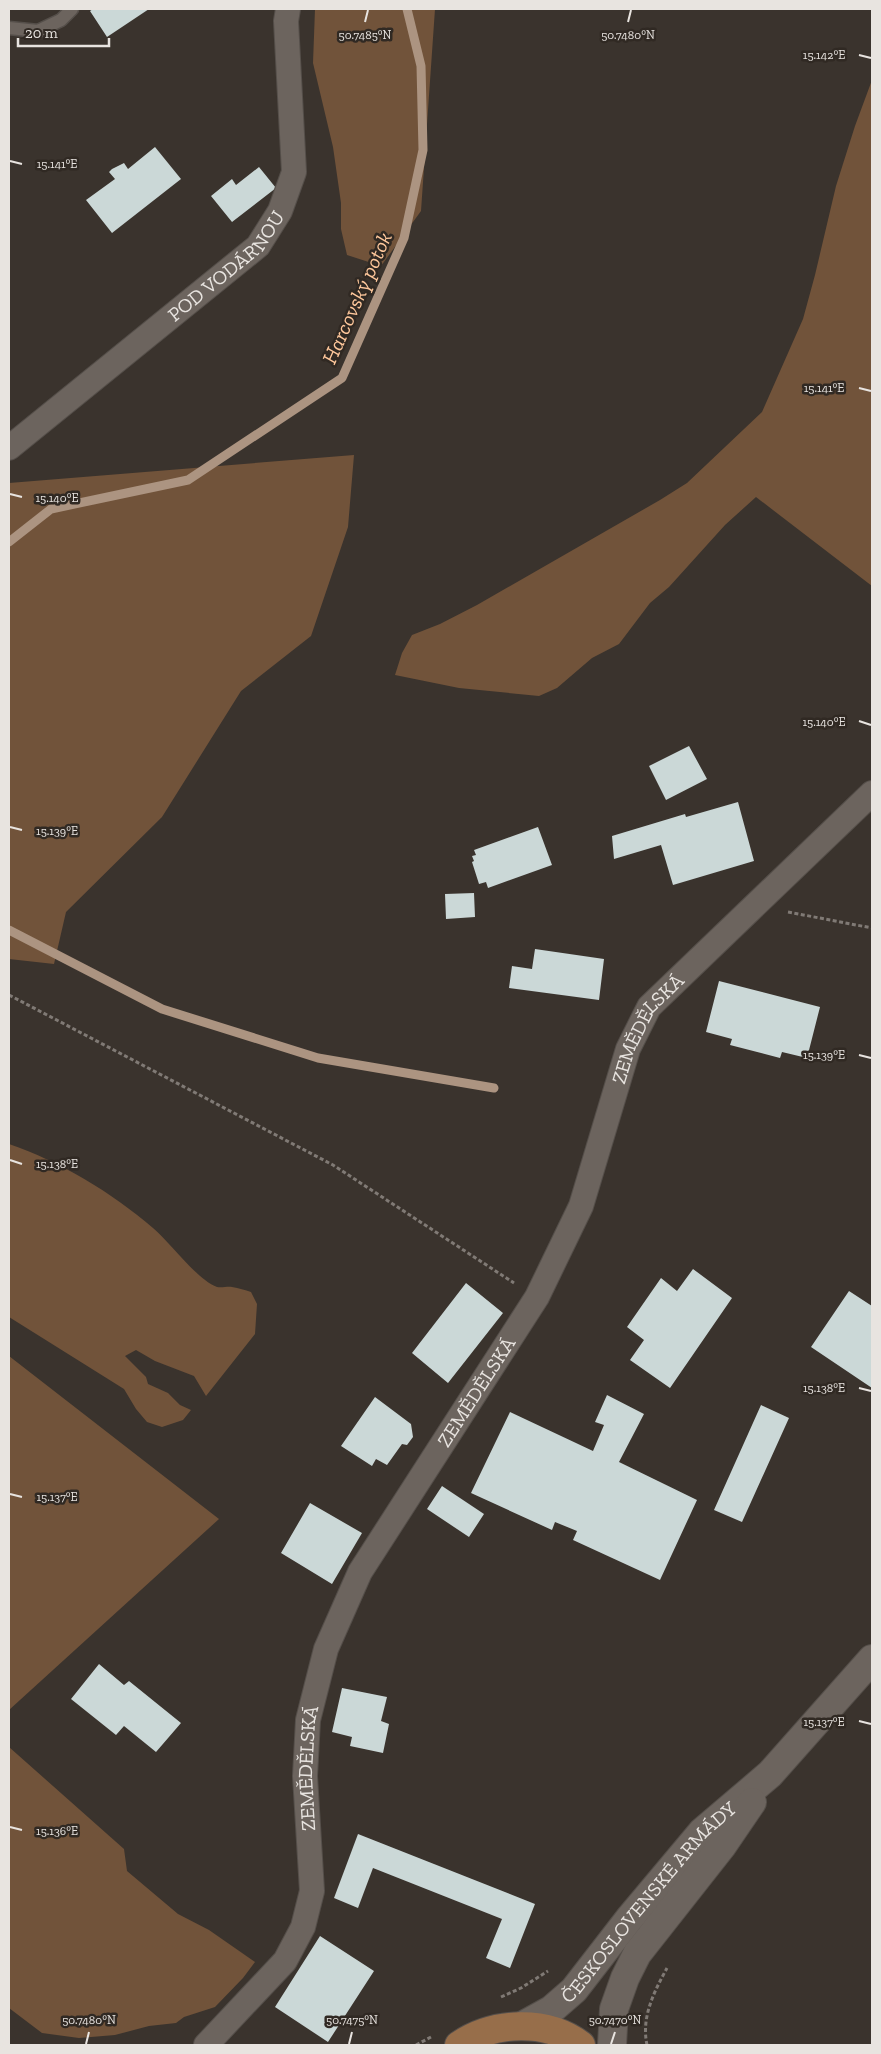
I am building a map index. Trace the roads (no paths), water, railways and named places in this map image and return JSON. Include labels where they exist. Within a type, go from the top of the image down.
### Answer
[{"type":"main road","name":"ČESKOSLOVENSKÉ ARMÁDY","points":[[459,2045],[468,2039],[494,2029],[522,2026],[550,2030],[581,2045]]},
{"type":"street","name":"POD VODÁRNOU","points":[[9,448],[258,246],[280,211],[294,172],[286,21],[288,9]]},
{"type":"street","name":"ZEMĚDĚLSKÁ","points":[[206,2045],[285,1961],[303,1927],[312,1891],[305,1776],[308,1720],[326,1649],[360,1572],[537,1297],[581,1206],[628,1049],[649,1007],[872,793]]},
{"type":"street","name":"ČESKOSLOVENSKÉ ARMÁDY","points":[[612,2045],[614,2009],[625,1978],[637,1954],[722,1846],[770,1774],[872,1659]]},
{"type":"street","name":"ČESKOSLOVENSKÉ ARMÁDY","points":[[522,2026],[551,2010],[574,1990],[629,1919],[702,1832],[770,1774]]},
{"type":"lane","points":[[9,28],[38,31],[61,20],[72,9]]},
{"type":"waterway","name":"Harcovský potok","points":[[9,542],[51,509],[188,480],[342,378],[404,238],[423,150],[421,66],[407,9]]},
{"type":"waterway","points":[[9,930],[162,1009],[318,1058],[494,1088]]}]
